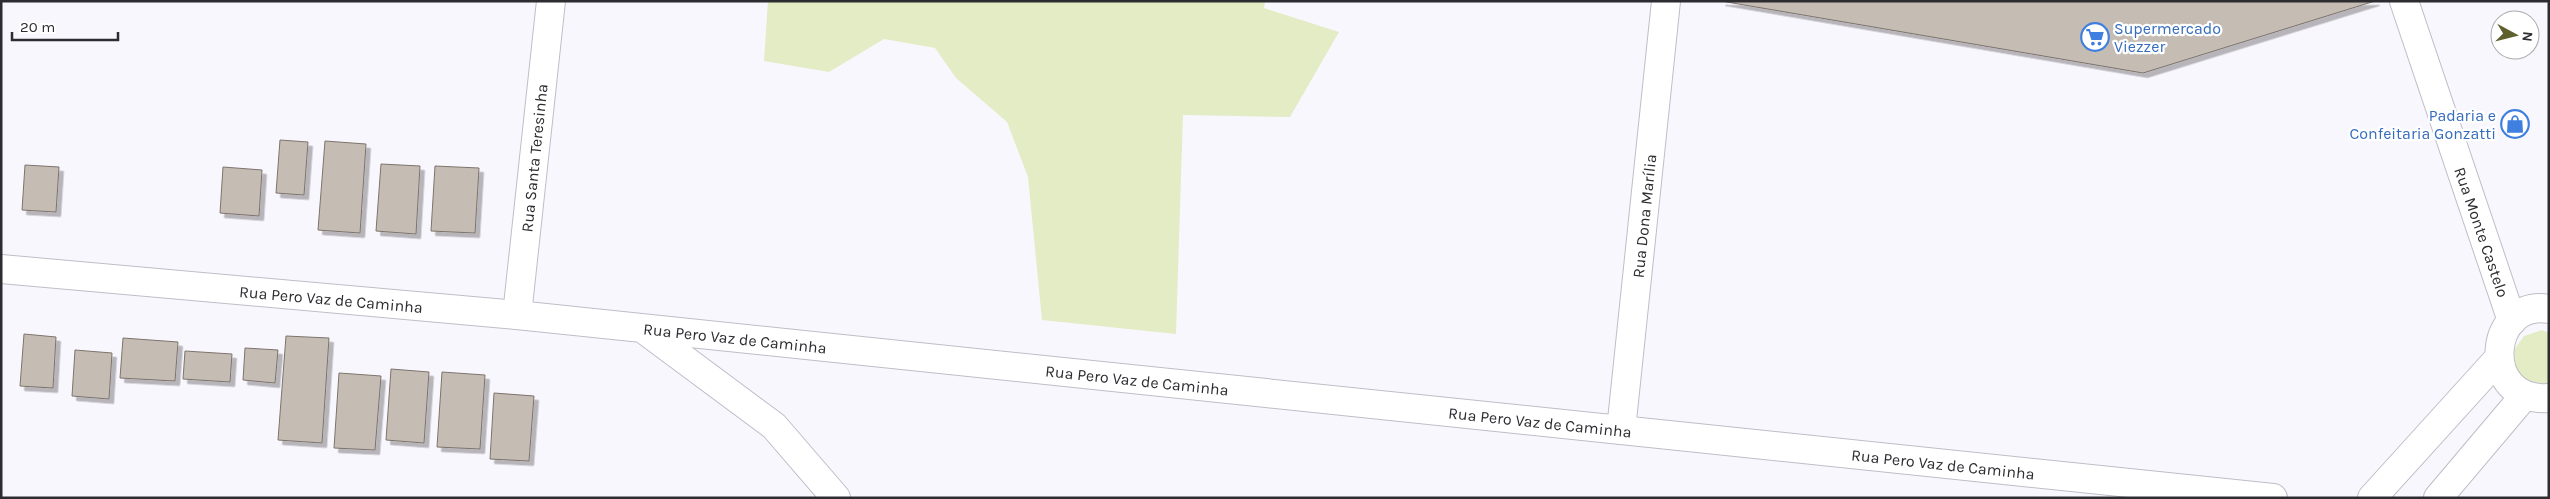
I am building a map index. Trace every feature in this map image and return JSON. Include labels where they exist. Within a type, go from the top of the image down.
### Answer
[{"type":"street","name":"Rua Santa Teresinha","points":[[517,316],[551,1]]},
{"type":"street","name":"Rua Dona Marília","points":[[1622,430],[1666,1]]},
{"type":"street","name":"Rua Monte Castelo","points":[[2404,1],[2512,321]]},
{"type":"street","name":"Rua Pero Vaz de Caminha","points":[[1,269],[642,328],[2273,498]]},
{"type":"street","points":[[2438,498],[2537,396],[2512,386],[2503,374],[2498,359],[2499,345],[2504,332],[2512,321],[2522,314],[2548,308]]},
{"type":"street","points":[[642,328],[774,426],[836,498]]},
{"type":"street","points":[[2372,498],[2498,359]]},
{"type":"green space","points":[[768,1],[1265,1],[1264,8],[1339,32],[1290,117],[1183,115],[1176,334],[1042,320],[1028,177],[1007,122],[956,78],[935,48],[884,39],[829,72],[764,61]]},
{"type":"green space","points":[[2542,330],[2549,333],[2549,382],[2543,385],[2527,381],[2515,368],[2514,350],[2524,336]]},
{"type":"building","name":"Supermercado Viezzer","points":[[1721,1],[2375,1],[2143,73]]},
{"type":"building","points":[[280,140],[308,142],[304,195],[276,193]]},
{"type":"building","points":[[325,141],[366,144],[360,233],[318,230]]},
{"type":"building","points":[[381,164],[420,166],[416,234],[376,231]]},
{"type":"building","points":[[25,165],[59,167],[56,212],[22,210]]},
{"type":"building","points":[[435,166],[479,168],[475,233],[431,231]]},
{"type":"building","points":[[223,167],[262,170],[259,216],[220,213]]},
{"type":"building","points":[[24,334],[56,337],[53,388],[20,386]]},
{"type":"building","points":[[286,336],[329,338],[322,443],[278,440]]},
{"type":"building","points":[[123,338],[178,342],[175,381],[120,378]]},
{"type":"building","points":[[245,348],[278,350],[275,383],[243,380]]},
{"type":"building","points":[[75,350],[112,353],[109,399],[72,396]]},
{"type":"building","points":[[185,351],[232,354],[230,382],[183,379]]},
{"type":"building","points":[[391,369],[429,372],[424,443],[386,440]]},
{"type":"building","points":[[442,372],[485,375],[480,449],[437,447]]},
{"type":"building","points":[[339,373],[381,376],[375,450],[334,448]]},
{"type":"building","points":[[494,393],[534,396],[529,461],[490,459]]},
{"type":"place","name":"Supermercado Viezzer","points":[[2095,37]]},
{"type":"place","name":"Padaria e Confeitaria Gonzatti","points":[[2515,124]]}]
